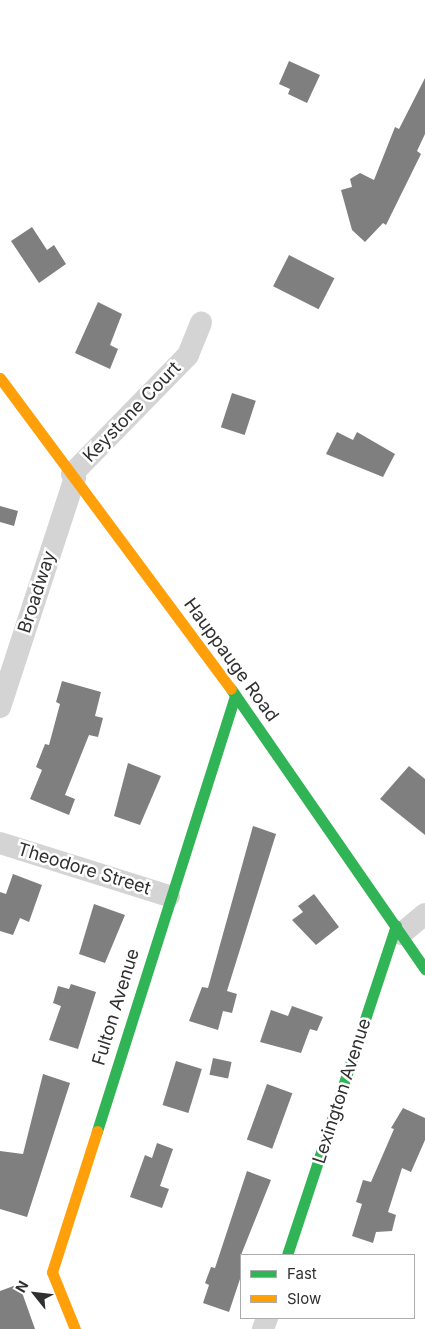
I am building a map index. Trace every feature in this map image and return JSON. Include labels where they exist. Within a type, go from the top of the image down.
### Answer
[{"type":"street","name":"Keystone Court","points":[[74,475],[188,355],[201,322]]},
{"type":"street","name":"Hauppauge Road","points":[[0,378],[74,475],[235,695],[425,969]]},
{"type":"street","name":"Broadway","points":[[0,707],[74,475]]},
{"type":"street","name":"Fulton Avenue","points":[[75,1329],[52,1272],[169,896],[235,695]]},
{"type":"street","name":"Theodore Street","points":[[0,843],[169,896]]},
{"type":"street","points":[[399,930],[425,914]]},
{"type":"street","name":"Lexington Avenue","points":[[288,1254],[399,930]]},
{"type":"building","points":[[289,61],[320,75],[307,103],[288,94],[290,89],[279,84]]},
{"type":"building","points":[[425,78],[425,134],[417,151],[421,154],[386,225],[383,223],[365,242],[352,230],[341,190],[352,187],[350,179],[360,173],[374,180],[395,127],[399,129]]},
{"type":"building","points":[[32,227],[47,250],[54,245],[66,264],[39,283],[11,241]]},
{"type":"building","points":[[289,255],[334,278],[319,309],[273,286]]},
{"type":"building","points":[[98,302],[122,314],[110,345],[118,349],[110,369],[75,353]]},
{"type":"building","points":[[232,393],[256,401],[245,435],[221,427]]},
{"type":"building","points":[[337,432],[353,440],[357,432],[395,454],[383,477],[326,454]]},
{"type":"building","points":[[0,506],[18,511],[14,526],[0,522]]},
{"type":"building","points":[[62,681],[101,692],[95,716],[103,718],[98,737],[89,735],[65,795],[75,799],[69,815],[30,799],[42,770],[36,767],[45,744],[49,745],[60,704],[56,702]]},
{"type":"building","points":[[128,763],[161,776],[140,825],[114,816]]},
{"type":"building","points":[[409,766],[425,779],[425,835],[380,799]]},
{"type":"building","points":[[253,826],[276,834],[227,991],[237,994],[232,1013],[223,1011],[218,1030],[189,1021],[202,987],[208,988]]},
{"type":"building","points":[[13,874],[42,885],[29,922],[20,918],[13,935],[0,931],[0,892],[6,894]]},
{"type":"building","points":[[314,894],[339,927],[316,945],[292,920],[303,912],[298,906]]},
{"type":"building","points":[[94,904],[125,915],[105,963],[79,954]]},
{"type":"building","points":[[71,984],[96,992],[78,1049],[49,1040],[61,1006],[53,1003],[58,986],[69,989]]},
{"type":"building","points":[[292,1006],[323,1017],[317,1031],[310,1029],[301,1053],[260,1042],[271,1010],[288,1016]]},
{"type":"building","points":[[213,1058],[232,1062],[228,1079],[209,1075]]},
{"type":"building","points":[[176,1061],[202,1069],[188,1113],[163,1105]]},
{"type":"building","points":[[43,1074],[70,1083],[27,1217],[0,1209],[0,1151],[23,1154]]},
{"type":"building","points":[[267,1084],[292,1093],[272,1149],[247,1139]]},
{"type":"building","points":[[403,1108],[425,1118],[425,1140],[411,1172],[402,1168],[388,1212],[396,1215],[392,1231],[376,1232],[373,1243],[352,1236],[362,1204],[356,1202],[363,1180],[371,1182],[394,1129],[391,1128]]},
{"type":"building","points":[[157,1143],[173,1149],[160,1186],[169,1189],[162,1208],[130,1197],[145,1155],[152,1158]]},
{"type":"building","points":[[247,1171],[271,1180],[240,1254],[240,1279],[229,1312],[203,1303],[209,1285],[205,1283],[211,1267],[215,1268]]},
{"type":"building","points":[[19,1284],[35,1329],[0,1329],[0,1291]]},
{"type":"traffic: fast","points":[[231,689],[425,969]]},
{"type":"traffic: fast","points":[[97,1131],[235,695]]},
{"type":"traffic: fast","points":[[287,1254],[396,926]]},
{"type":"traffic: slow","points":[[0,378],[231,689]]},
{"type":"traffic: slow","points":[[75,1329],[52,1272],[97,1131]]}]
